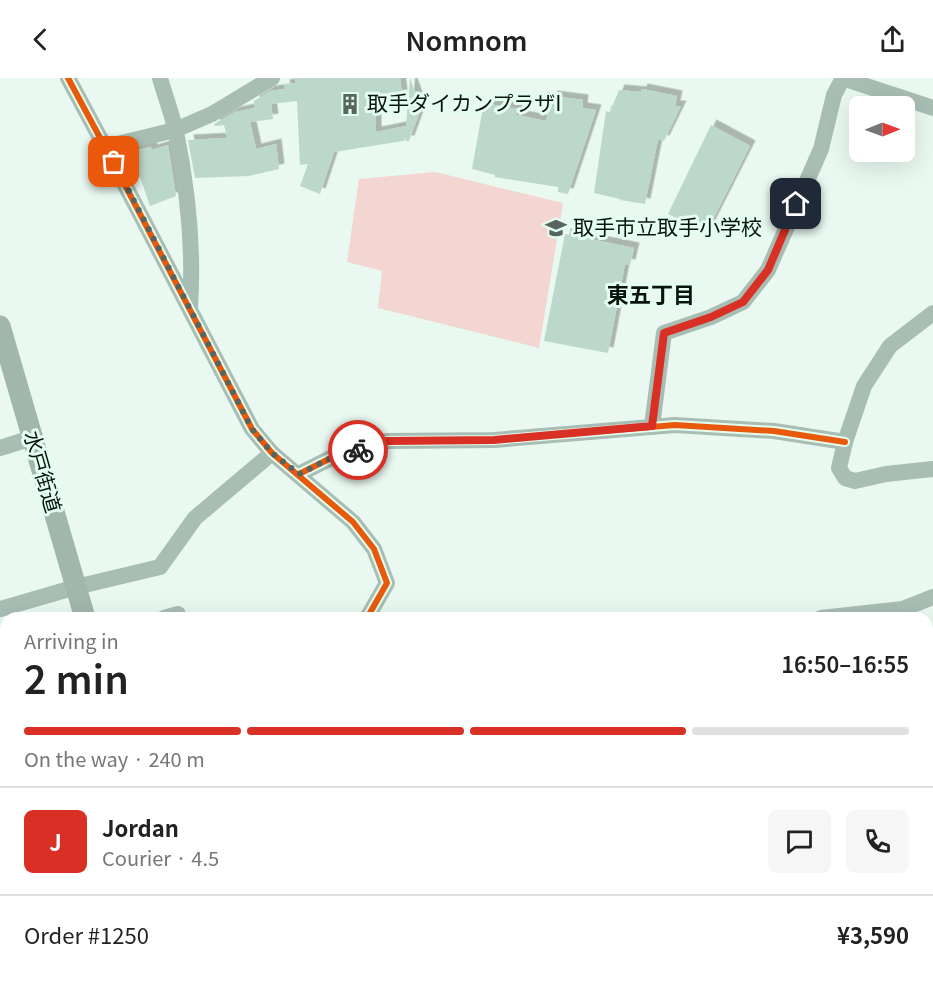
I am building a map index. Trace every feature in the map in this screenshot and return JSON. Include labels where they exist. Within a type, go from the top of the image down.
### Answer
[{"type":"main road","name":"水戸街道","points":[[0,326],[83,612]]},
{"type":"street","points":[[68,78],[252,429],[272,453],[353,522],[374,549],[387,583],[370,612]]},
{"type":"street","points":[[160,78],[176,130],[189,202],[192,274],[190,308]]},
{"type":"street","points":[[105,147],[176,130],[212,114],[273,78]]},
{"type":"street","points":[[652,426],[664,333],[711,317],[743,302],[768,270],[821,149],[834,94],[842,78],[933,108]]},
{"type":"street","points":[[933,313],[890,346],[864,386],[845,442],[839,468],[845,478],[855,481],[886,474],[933,469]]},
{"type":"street","points":[[299,474],[331,458],[387,441],[494,440],[675,425],[774,431],[845,442]]},
{"type":"street","points":[[0,448],[32,438]]},
{"type":"street","points":[[0,609],[76,586],[160,567],[195,518],[272,453]]},
{"type":"street","points":[[887,612],[925,605]]},
{"type":"shaded area","points":[[435,172],[563,203],[539,348],[378,308],[382,271],[347,262],[359,179]]},
{"type":"building","points":[[295,78],[400,78],[402,95],[376,99],[376,132],[406,126],[410,78],[421,108],[409,141],[405,141],[406,138],[403,141],[334,152],[320,194],[300,186],[308,164],[300,165],[297,101],[271,104],[273,119],[250,122],[256,149],[276,144],[279,169],[249,176],[195,178],[188,140],[227,138],[224,125],[215,126],[214,124],[235,112],[255,108],[254,101],[270,91],[285,89],[284,85],[296,83]]},
{"type":"building","points":[[642,89],[677,96],[675,106],[681,106],[664,141],[658,139],[645,204],[594,193],[606,111],[610,112],[619,90],[641,92]]},
{"type":"building","points":[[552,96],[583,100],[582,108],[596,110],[568,194],[558,192],[558,187],[495,177],[495,175],[472,169],[483,107],[489,104],[517,109],[517,115],[546,121]]},
{"type":"building","points":[[711,125],[750,146],[706,233],[668,214]]},
{"type":"building","points":[[168,145],[176,196],[150,206],[140,177],[134,179],[123,153],[151,147],[152,150]]},
{"type":"building","points":[[565,234],[634,248],[630,265],[625,264],[608,353],[544,341]]},
{"type":"cycle path","points":[[68,78],[252,429],[272,453],[353,522],[374,549],[387,583],[370,612]]},
{"type":"cycle path","points":[[299,474],[331,458],[387,441],[494,440],[675,425],[774,431],[845,442]]},
{"type":"way so far","points":[[114,162],[252,429],[272,453],[299,474],[331,458],[358,450]]},
{"type":"place","name":"取手ダイカンプラザI","points":[[350,104]]},
{"type":"place","name":"取手市立取手小学校","points":[[556,228]]},
{"type":"district","name":"東五丁目","points":[[651,295]]},
{"type":"route","points":[[358,450],[387,441],[494,440],[652,426],[664,333],[711,317],[743,302],[768,270],[796,204]]}]
